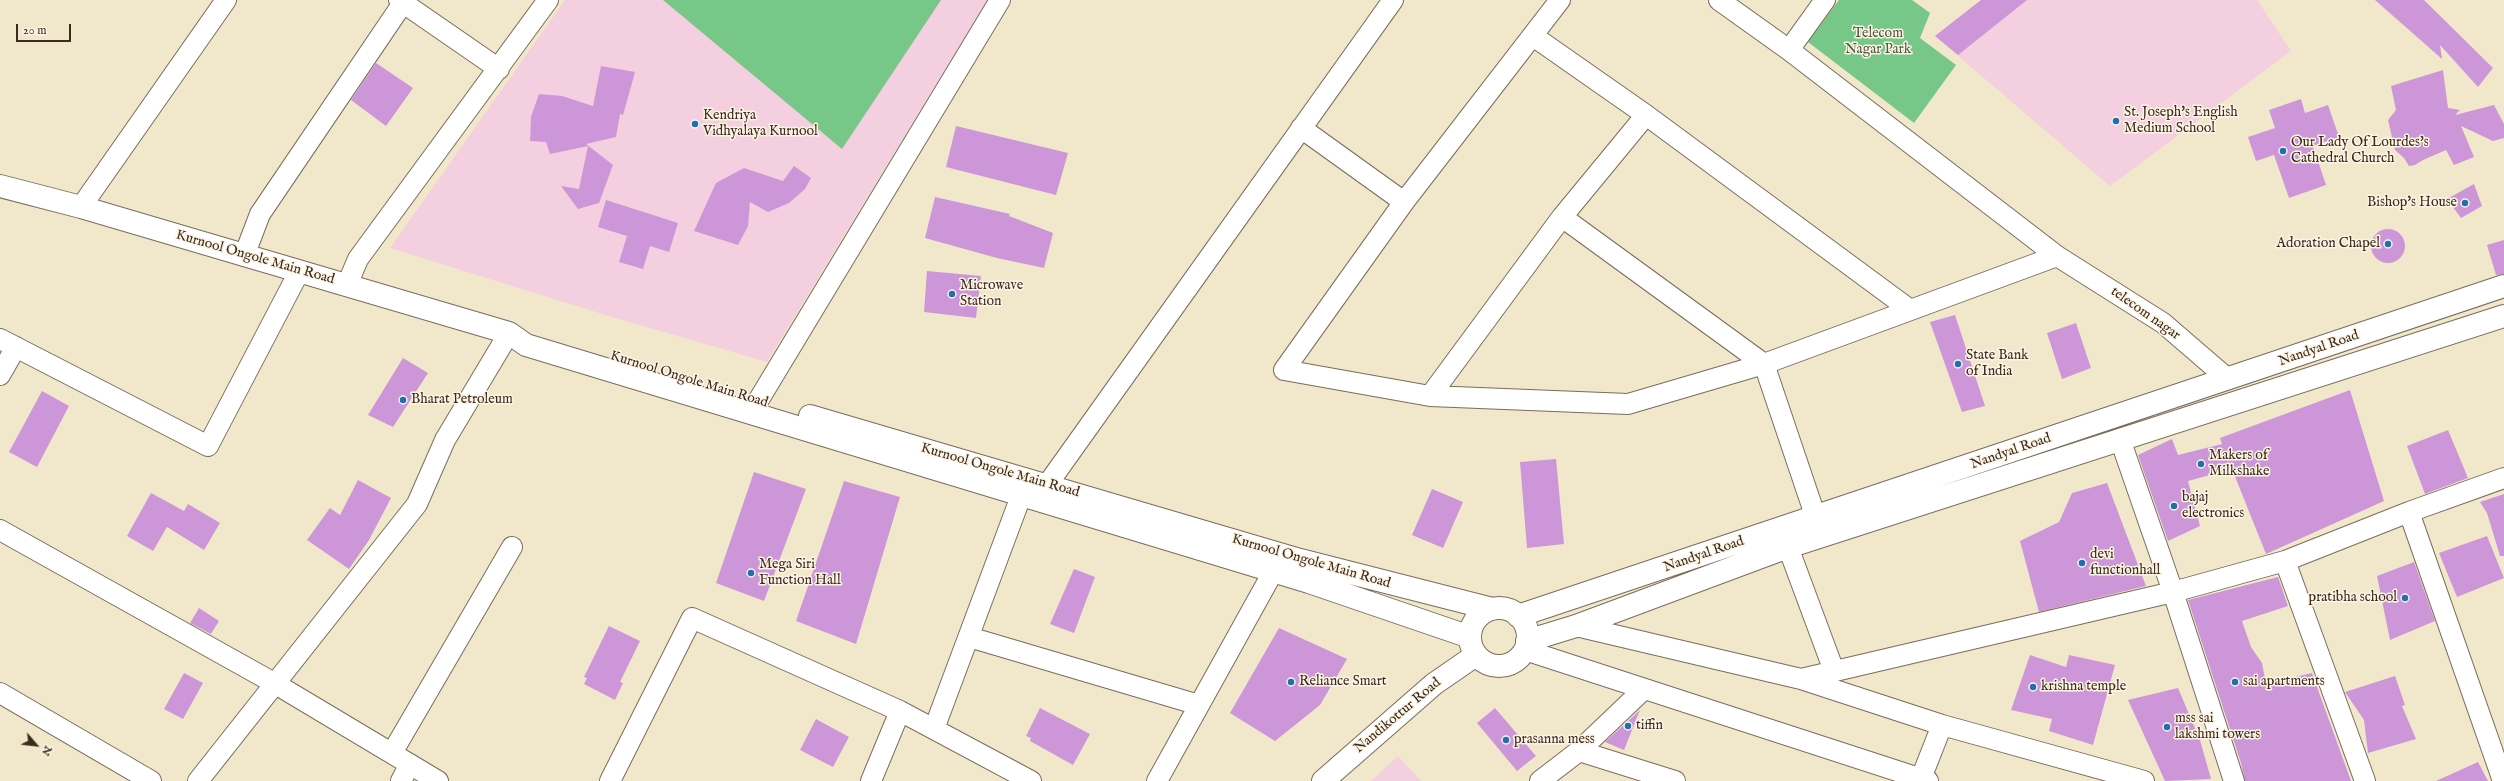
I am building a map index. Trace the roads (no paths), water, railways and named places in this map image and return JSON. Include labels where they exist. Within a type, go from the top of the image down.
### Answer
[{"type":"main road","name":"Kurnool Ongole Main Road","points":[[0,186],[81,207],[509,333],[526,345],[1273,572],[1473,646]]},
{"type":"main road","name":"Nandyal Road","points":[[1518,616],[1816,518],[2504,286]]},
{"type":"main road","name":"Nandyal Road","points":[[1526,646],[1788,547],[2504,316]]},
{"type":"main road","name":"Kurnool Ongole Main Road","points":[[509,333],[527,332],[1300,560],[1492,609]]},
{"type":"main road","points":[[1502,608],[1518,616],[1524,623],[1526,646],[1511,664],[1502,666],[1483,662],[1473,646],[1476,619],[1492,609],[1502,608]]},
{"type":"main road","name":"Nandikottur Road","points":[[1323,781],[1434,684],[1473,646]]},
{"type":"street","points":[[81,207],[226,0]]},
{"type":"street","points":[[347,285],[358,259],[499,69],[548,0]]},
{"type":"street","points":[[758,401],[1000,0]]},
{"type":"street","points":[[1047,485],[1394,0]]},
{"type":"street","points":[[1560,0],[1404,202],[1284,370],[1430,396],[1628,404],[1764,364],[1909,309],[2057,256]]},
{"type":"street","name":"telecom nagar","points":[[1719,0],[1789,50],[2057,256],[2163,323],[2228,379]]},
{"type":"street","points":[[1789,50],[1825,0]]},
{"type":"street","points":[[244,256],[260,214],[403,1],[499,69]]},
{"type":"street","points":[[1533,36],[1646,115],[1909,309]]},
{"type":"street","points":[[1430,396],[1562,217],[1646,115]]},
{"type":"street","points":[[1302,128],[1404,202]]},
{"type":"street","points":[[1562,217],[1764,364],[1816,518]]},
{"type":"street","points":[[0,375],[8,343],[208,446],[299,272]]},
{"type":"street","points":[[198,781],[417,504],[445,440],[509,333]]},
{"type":"street","points":[[2120,439],[2173,592],[2234,781]]},
{"type":"street","points":[[1800,679],[2173,592],[2285,561],[2409,512],[2504,478]]},
{"type":"street","points":[[934,730],[1021,496]]},
{"type":"street","points":[[2409,512],[2503,781]]},
{"type":"street","points":[[0,530],[274,683],[392,753],[406,773],[438,781]]},
{"type":"street","points":[[392,753],[512,547]]},
{"type":"street","points":[[1788,547],[1834,671]]},
{"type":"street","points":[[2285,561],[2365,781]]},
{"type":"street","points":[[1157,781],[1273,572]]},
{"type":"street","points":[[610,781],[692,618],[900,711],[1031,781]]},
{"type":"street","points":[[1576,626],[1800,679],[1942,724],[2144,781]]},
{"type":"street","points":[[969,637],[1199,705]]},
{"type":"street","points":[[1526,646],[1644,689],[1923,780],[1942,724]]},
{"type":"street","points":[[1540,781],[1579,751],[1644,689]]},
{"type":"street","points":[[0,693],[151,781]]},
{"type":"street","points":[[871,781],[900,711]]},
{"type":"street","points":[[1579,751],[1675,781]]},
{"type":"place","name":"St. Joseph's English Medium School","points":[[2116,121]]},
{"type":"place","name":"Kendriya Vidhyalaya Kurnool","points":[[695,124]]},
{"type":"place","name":"Our Lady Of Lourdes's Cathedral Church","points":[[2283,151]]},
{"type":"place","name":"Bishop's House","points":[[2465,203]]},
{"type":"place","name":"Adoration Chapel","points":[[2388,244]]},
{"type":"place","name":"Microwave Station","points":[[952,294]]},
{"type":"place","name":"State Bank of India","points":[[1958,364]]},
{"type":"place","name":"Bharat Petroleum","points":[[403,400]]},
{"type":"place","name":"Makers of Milkshake","points":[[2201,464]]},
{"type":"place","name":"bajaj electronics","points":[[2174,506]]},
{"type":"place","name":"devi functionhall","points":[[2082,563]]},
{"type":"place","name":"Mega Siri Function Hall","points":[[751,573]]},
{"type":"place","name":"pratibha school","points":[[2405,598]]},
{"type":"place","name":"Reliance Smart","points":[[1291,682]]},
{"type":"place","name":"sai apartments","points":[[2235,682]]},
{"type":"place","name":"krishna temple","points":[[2033,687]]},
{"type":"place","name":"tiffin","points":[[1628,726]]},
{"type":"place","name":"mss sai lakshmi towers","points":[[2167,727]]},
{"type":"place","name":"prasanna mess","points":[[1506,740]]},
{"type":"park label","name":"Telecom Nagar Park","points":[[1878,42]]}]
